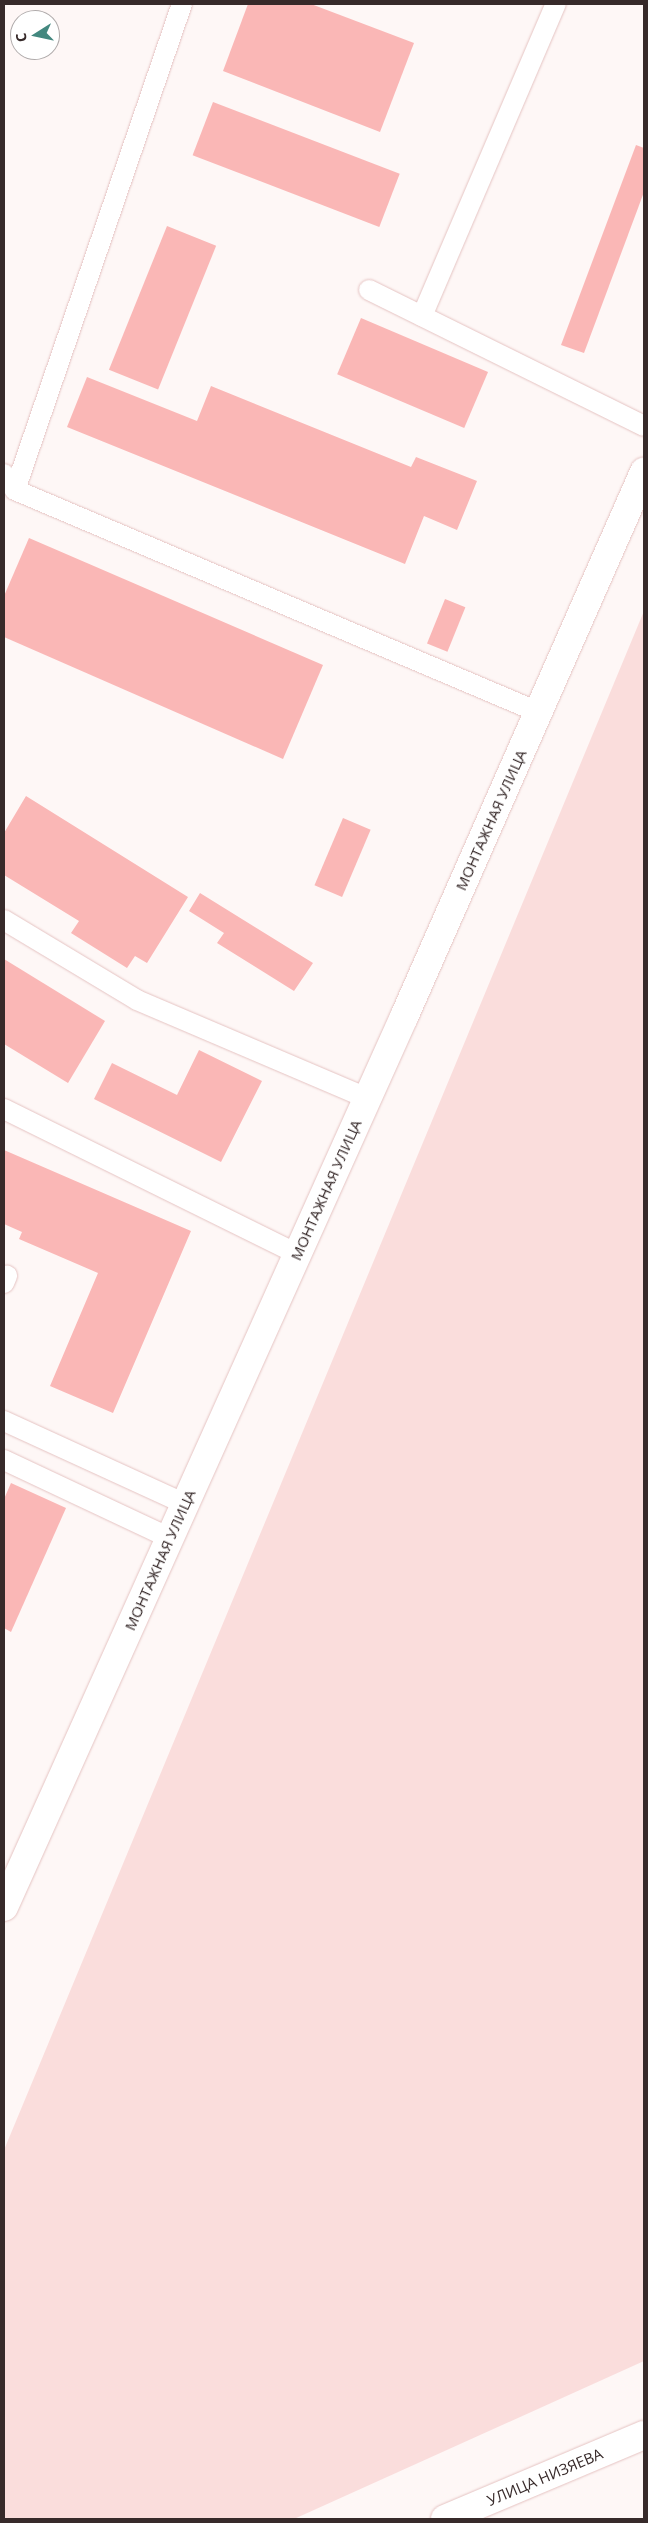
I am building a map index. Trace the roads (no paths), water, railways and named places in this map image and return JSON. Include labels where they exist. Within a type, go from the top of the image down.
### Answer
[{"type":"street","name":"МОНТАЖНАЯ УЛИЦА","points":[[4,1907],[367,1098],[644,472]]},
{"type":"street","name":"УЛИЦА НИЗЯЕВА","points":[[446,2519],[644,2435]]},
{"type":"lane","points":[[182,4],[10,482],[538,712]]},
{"type":"lane","points":[[422,316],[556,4]]},
{"type":"lane","points":[[369,290],[644,426]]},
{"type":"lane","points":[[4,920],[137,1000],[367,1098]]},
{"type":"lane","points":[[4,1109],[297,1254]]},
{"type":"lane","points":[[4,1421],[185,1504]]},
{"type":"lane","points":[[4,1460],[170,1538]]}]
